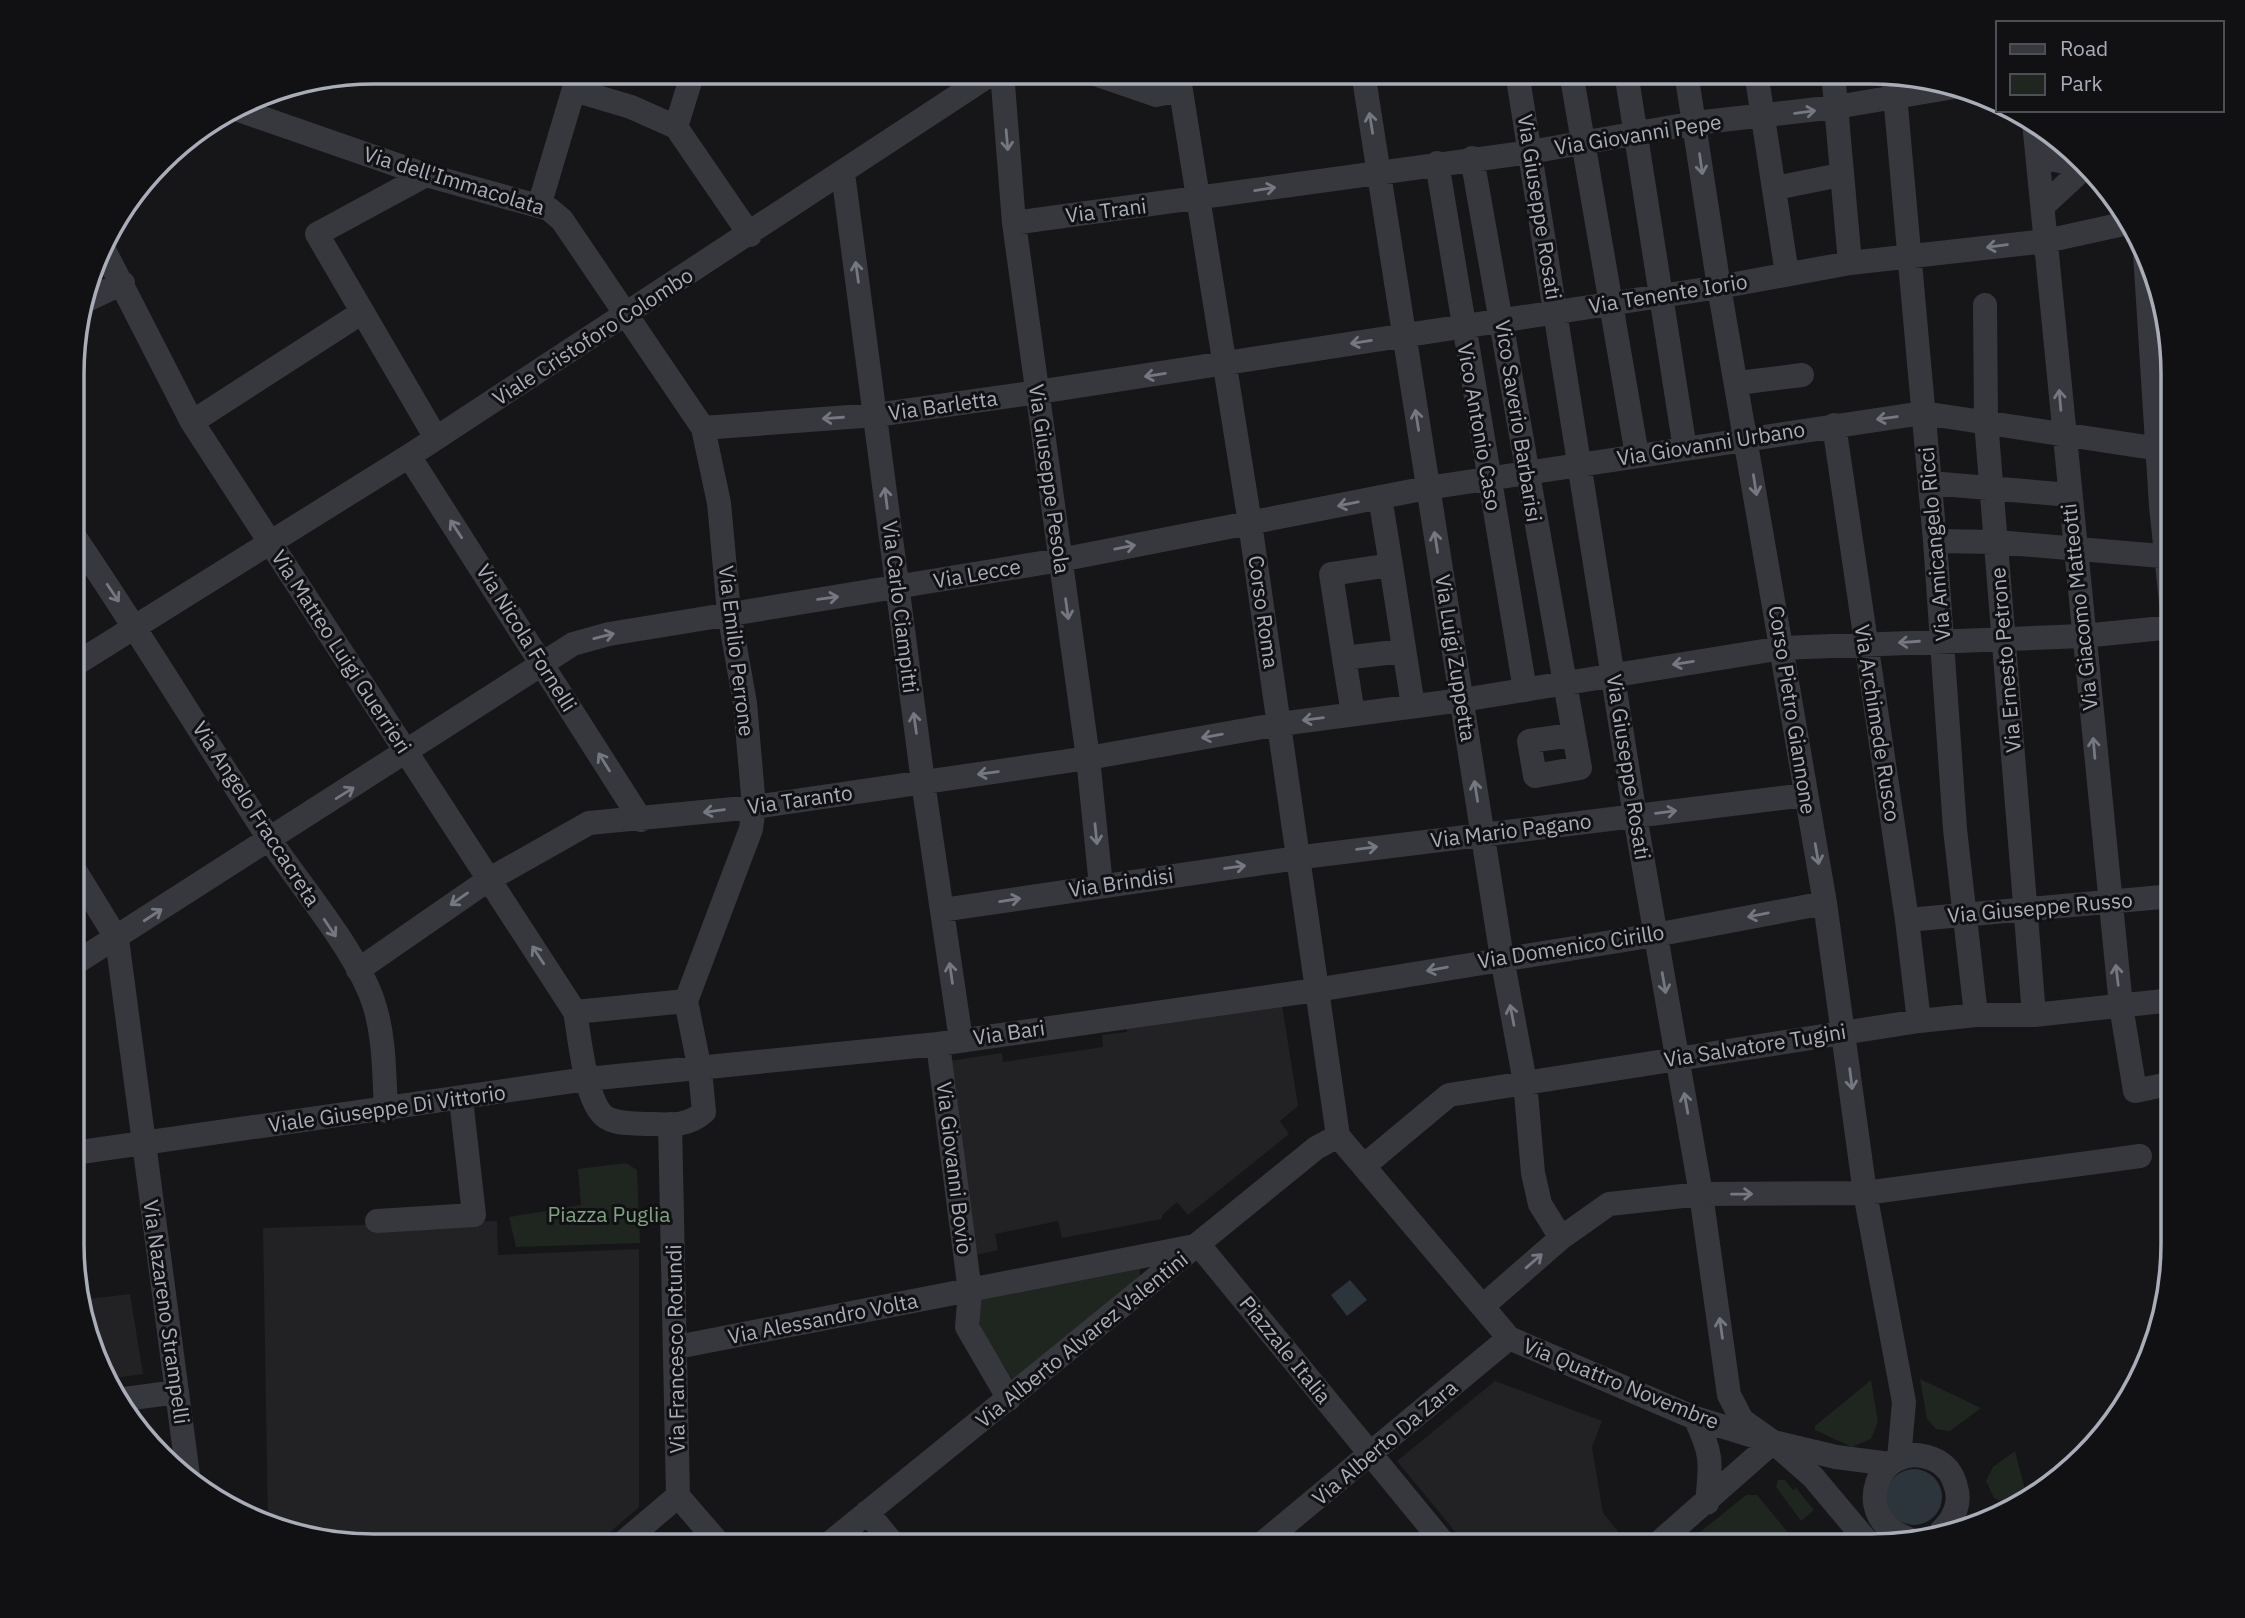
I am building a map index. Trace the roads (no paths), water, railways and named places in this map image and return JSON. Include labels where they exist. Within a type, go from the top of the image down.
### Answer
[{"type":"street","points":[[539,206],[576,84]]},
{"type":"street","points":[[583,84],[676,127],[750,235]]},
{"type":"street","points":[[676,127],[689,84]]},
{"type":"street","name":"Viale Cristoforo Colombo","points":[[84,659],[410,456],[976,84]]},
{"type":"street","name":"Via Giuseppe Pesola","points":[[1003,84],[1014,223],[1088,758],[1101,886]]},
{"type":"street","points":[[1124,84],[1156,95],[1174,84]]},
{"type":"street","name":"Corso Roma","points":[[1179,84],[1250,523],[1338,1136]]},
{"type":"street","name":"Via Luigi Zuppetta","points":[[1365,84],[1482,834],[1525,1082],[1533,1173],[1540,1204],[1561,1238]]},
{"type":"street","name":"Via Giuseppe Rosati","points":[[1519,84],[1635,816],[1702,1195],[1730,1395],[1742,1420],[1773,1442],[1813,1477]]},
{"type":"street","points":[[1573,84],[1637,456]]},
{"type":"street","points":[[1628,84],[1685,449]]},
{"type":"street","name":"Corso Pietro Giannone","points":[[1688,84],[1719,287],[1738,383],[1825,903],[1845,1032],[1865,1193],[1904,1402],[1894,1462]]},
{"type":"street","points":[[1758,84],[1787,274]]},
{"type":"street","points":[[1833,84],[1850,263]]},
{"type":"street","name":"Via Giovanni Pepe","points":[[1197,200],[1437,163],[1582,145],[1634,132],[1695,123],[1762,118],[1836,107],[1894,85]]},
{"type":"street","name":"Via Amicangelo Ricci","points":[[1894,85],[1936,541],[1955,829],[1976,1015]]},
{"type":"street","name":"Via dell'Immacolata","points":[[248,113],[426,175],[549,209],[562,220],[627,313]]},
{"type":"street","name":"Via Giacomo Matteotti","points":[[2037,136],[2109,902],[2130,1005],[2135,1091],[2161,1086]]},
{"type":"street","points":[[2039,156],[2071,164]]},
{"type":"street","name":"Vico Saverio Barbarisi","points":[[1472,158],[1572,735]]},
{"type":"street","name":"Vico Antonio Caso","points":[[1437,163],[1461,326],[1525,690]]},
{"type":"street","points":[[2044,205],[2078,171]]},
{"type":"street","name":"Via Carlo Ciampitti","points":[[843,173],[942,910],[950,1042]]},
{"type":"street","points":[[426,175],[317,234],[436,439]]},
{"type":"street","points":[[1775,188],[1840,175]]},
{"type":"street","name":"Via Trani","points":[[1014,223],[1197,200]]},
{"type":"street","name":"Via Tenente Iorio","points":[[1223,365],[1719,287],[1850,263],[2046,241],[2120,225]]},
{"type":"street","name":"Via Matteo Luigi Guerrieri","points":[[109,258],[191,422],[575,1013]]},
{"type":"street","points":[[95,296],[123,283]]},
{"type":"street","points":[[2150,295],[2161,409]]},
{"type":"street","name":"Via Ernesto Petrone","points":[[1984,305],[1986,421],[2034,1015]]},
{"type":"street","points":[[191,422],[361,313]]},
{"type":"street","name":"Via Emilio Perrone","points":[[627,313],[703,428],[719,503],[729,613],[745,703],[754,807],[751,829],[686,1001]]},
{"type":"street","name":"Via Barletta","points":[[703,428],[876,415],[1223,365]]},
{"type":"street","points":[[1738,383],[1802,375]]},
{"type":"street","name":"Via Giovanni Urbano","points":[[1250,523],[1427,488],[1923,413],[2161,449]]},
{"type":"street","name":"Via Archimede Rusco","points":[[1834,425],[1907,920],[1919,1021]]},
{"type":"street","name":"Via Nicola Fornelli","points":[[410,456],[640,820]]},
{"type":"street","points":[[1930,483],[2070,495]]},
{"type":"street","points":[[1380,497],[1413,706]]},
{"type":"street","name":"Via Lecce","points":[[84,958],[406,754],[573,644],[654,625],[897,588],[1250,523]]},
{"type":"street","points":[[1936,541],[1996,542],[2161,556]]},
{"type":"street","name":"Via Angelo Fraccacreta","points":[[84,551],[136,627],[270,840],[358,970],[372,999],[382,1034],[386,1111]]},
{"type":"street","points":[[1353,714],[1331,575],[1391,565]]},
{"type":"street","name":"Via Taranto","points":[[358,970],[488,880],[589,823],[754,807],[1088,758],[1280,724],[1462,700],[1782,648],[2084,636],[2161,628]]},
{"type":"street","points":[[1344,658],[1403,651]]},
{"type":"street","name":"Via Mario Pagano","points":[[1300,857],[1806,794]]},
{"type":"street","name":"Via Brindisi","points":[[942,910],[1300,857]]},
{"type":"street","points":[[84,885],[117,939]]},
{"type":"street","name":"Via Giuseppe Russo","points":[[1907,920],[2161,897]]},
{"type":"street","name":"Via Domenico Cirillo","points":[[1316,990],[1656,935],[1825,903]]},
{"type":"street","name":"Via Nazareno Strampelli","points":[[117,939],[187,1465]]},
{"type":"street","name":"Via Bari","points":[[700,1070],[950,1042],[1316,990]]},
{"type":"street","points":[[686,1001],[700,1070],[704,1112],[692,1123],[670,1125],[610,1120],[600,1115],[593,1103],[587,1079],[575,1013],[686,1001]]},
{"type":"street","name":"Via Salvatore Tugini","points":[[1364,1165],[1449,1095],[1919,1021],[1976,1015],[2034,1015],[2161,1001]]},
{"type":"street","name":"Via Giovanni Bovio","points":[[950,1042],[970,1292],[967,1327],[1009,1399]]},
{"type":"street","name":"Viale Giuseppe Di Vittorio","points":[[84,1151],[386,1111],[587,1079],[700,1070]]},
{"type":"street","points":[[377,1221],[474,1215],[461,1099]]},
{"type":"street","name":"Via Francesco Rotundi","points":[[670,1125],[677,1347],[678,1496]]},
{"type":"street","points":[[1338,1136],[1509,1338]]},
{"type":"street","name":"Via Alberto Alvarez Valentini","points":[[840,1534],[1199,1245],[1316,1147],[1338,1136]]},
{"type":"street","points":[[1483,1306],[1561,1238],[1609,1205],[1702,1195],[1865,1193],[2140,1156]]},
{"type":"street","name":"Via Alessandro Volta","points":[[677,1347],[970,1292],[1199,1245]]},
{"type":"street","name":"Piazzale Italia","points":[[1199,1245],[1436,1534]]},
{"type":"street","name":"Via Alberto Da Zara","points":[[1274,1534],[1371,1456],[1509,1338]]},
{"type":"street","name":"Via Quattro Novembre","points":[[1509,1338],[1695,1418],[1773,1442],[1836,1457],[1894,1462],[1925,1456],[1948,1470],[1957,1491],[1955,1521]]},
{"type":"street","points":[[129,1398],[177,1392]]},
{"type":"street","points":[[1706,1503],[1711,1459],[1695,1418],[1722,1404],[1730,1395]]},
{"type":"street","points":[[1669,1534],[1773,1442]]},
{"type":"street","points":[[1880,1526],[1874,1494],[1876,1483],[1894,1462]]},
{"type":"street","points":[[1813,1477],[1831,1483],[1880,1526],[1896,1533]]},
{"type":"street","points":[[1813,1477],[1861,1534]]},
{"type":"street","points":[[633,1534],[678,1496],[711,1534]]},
{"type":"street","points":[[867,1512],[884,1534]]},
{"type":"park label","name":"Piazza Puglia","points":[[609,1215]]}]
